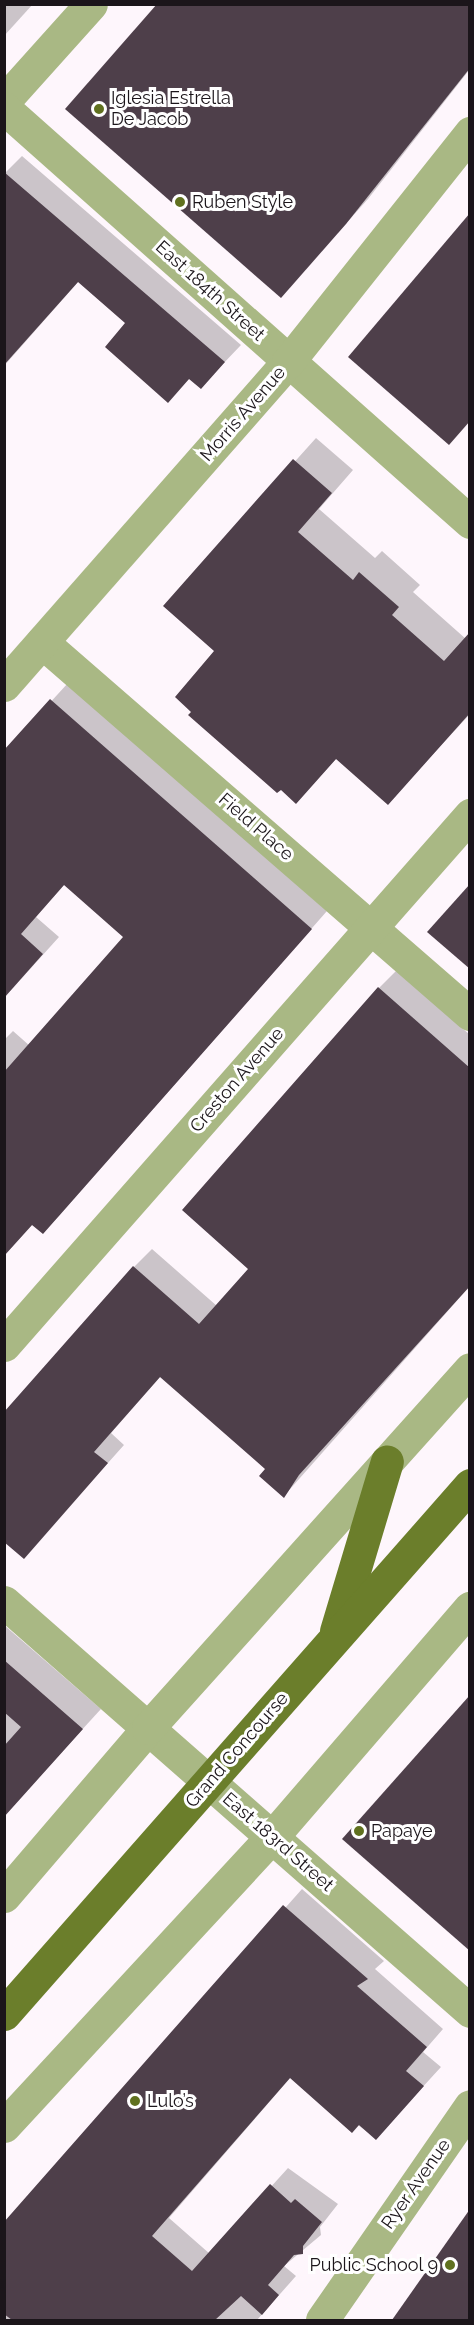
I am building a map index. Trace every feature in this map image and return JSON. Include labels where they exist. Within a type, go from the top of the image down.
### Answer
[{"type":"main road","points":[[333,1642],[387,1461]]},
{"type":"main road","name":"Grand Concourse","points":[[4,2014],[470,1485]]},
{"type":"street","points":[[4,101],[92,4]]},
{"type":"street","name":"East 184th Street","points":[[4,108],[470,522]]},
{"type":"street","name":"Morris Avenue","points":[[4,684],[288,362],[470,133]]},
{"type":"street","name":"Field Place","points":[[42,642],[470,1014]]},
{"type":"street","name":"Creston Avenue","points":[[4,1345],[470,815]]},
{"type":"street","points":[[4,1896],[148,1728],[470,1369]]},
{"type":"street","name":"East 183rd Street","points":[[4,1602],[470,2011]]},
{"type":"street","points":[[4,2126],[272,1837],[470,1608]]},
{"type":"street","name":"Ryer Avenue","points":[[322,2320],[470,2106]]},
{"type":"building","points":[[157,4],[470,4],[470,68],[346,224],[281,298],[65,109]]},
{"type":"building","points":[[4,172],[225,362],[201,389],[189,379],[168,403],[105,347],[125,323],[78,282],[4,365]]},
{"type":"building","points":[[470,213],[470,421],[449,445],[348,357]]},
{"type":"building","points":[[293,459],[332,493],[298,532],[353,580],[359,572],[399,607],[392,615],[444,661],[470,632],[470,713],[388,805],[336,759],[296,804],[281,790],[277,793],[188,715],[191,712],[175,697],[214,651],[163,606]]},
{"type":"building","points":[[50,699],[312,929],[43,1234],[32,1225],[4,1256],[4,1072],[123,937],[64,885],[21,934],[43,954],[4,998],[4,750]]},
{"type":"building","points":[[470,884],[470,969],[427,932]]},
{"type":"building","points":[[378,987],[470,1068],[470,1286],[299,1475],[284,1498],[259,1476],[265,1469],[160,1377],[94,1452],[108,1463],[24,1559],[4,1542],[4,1412],[133,1266],[199,1324],[248,1269],[182,1210]]},
{"type":"building","points":[[4,1660],[83,1729],[4,1817],[4,1746],[21,1727],[4,1712]]},
{"type":"building","points":[[470,1695],[470,1951],[342,1839]]},
{"type":"building","points":[[283,1905],[368,1979],[357,1986],[427,2047],[406,2071],[424,2086],[376,2140],[359,2125],[352,2133],[290,2078],[152,2236],[192,2271],[270,2184],[291,2203],[295,2199],[322,2222],[303,2246],[303,2254],[294,2255],[268,2285],[279,2295],[262,2315],[241,2296],[215,2320],[12,2320],[4,2314],[4,2222]]},
{"type":"building","name":"Public School 9","points":[[470,2209],[470,2320],[392,2320]]},
{"type":"place","name":"Iglesia Estrella De Jacob","points":[[99,109]]},
{"type":"place","name":"Ruben Style","points":[[180,202]]},
{"type":"place","name":"Papaye","points":[[359,1831]]},
{"type":"place","name":"Lulo’s","points":[[135,2101]]},
{"type":"place","name":"Public School 9","points":[[450,2265]]}]
